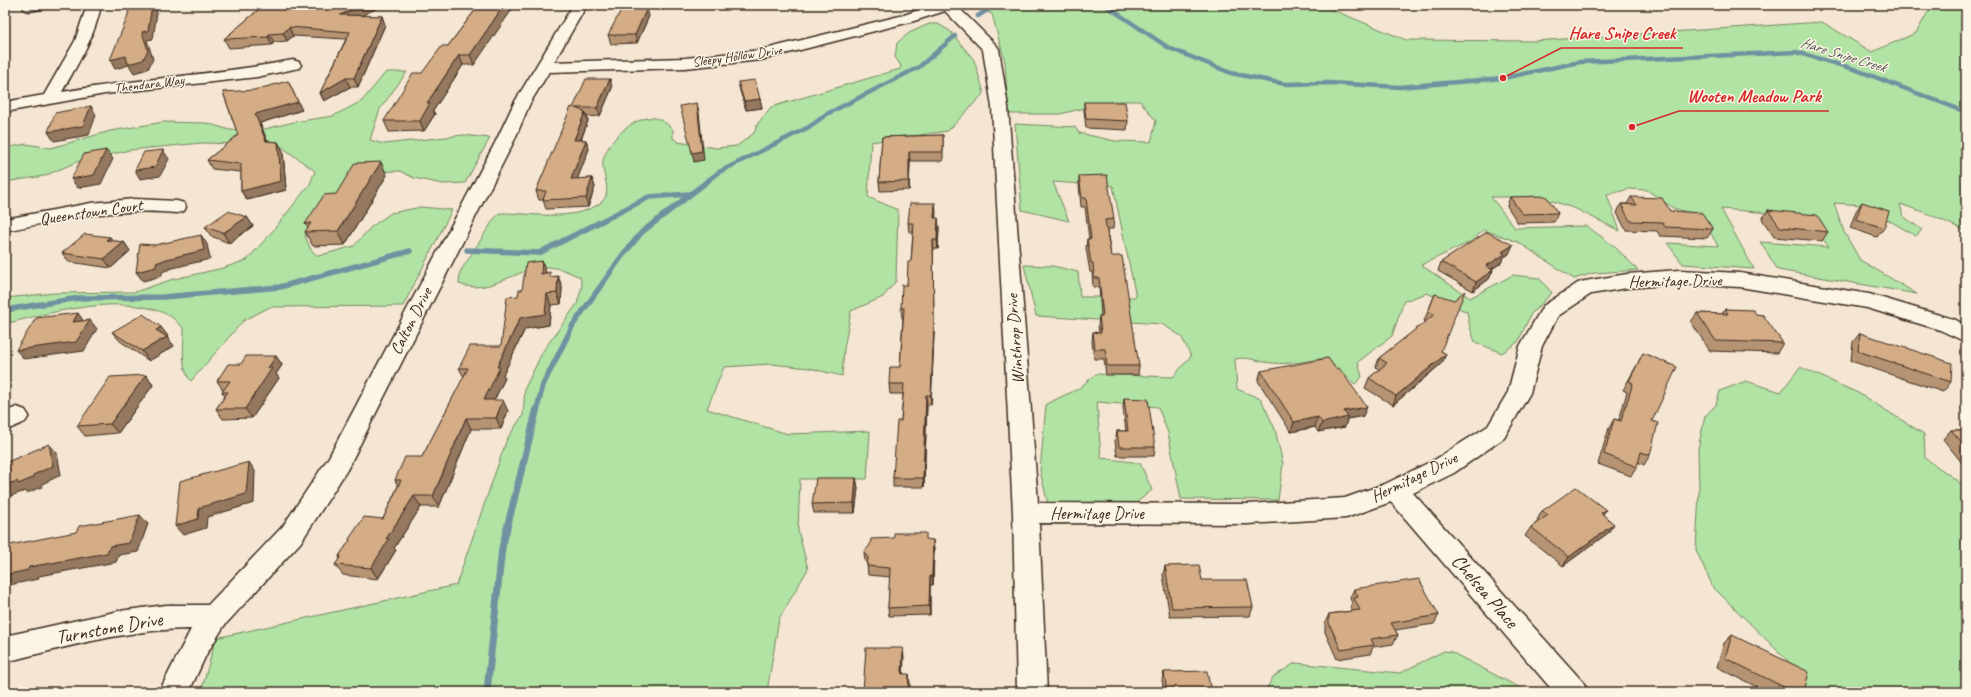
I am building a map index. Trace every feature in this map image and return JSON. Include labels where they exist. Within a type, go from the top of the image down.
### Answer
[{"type":"street","points":[[51,97],[86,31],[94,5]]},
{"type":"street","name":"Calton Drive","points":[[174,692],[196,646],[214,617],[292,534],[338,463],[448,248],[505,141],[522,103],[544,67],[558,39],[580,5]]},
{"type":"street","name":"Sleepy Hollow Drive","points":[[544,67],[685,63],[761,55],[910,18],[948,5]]},
{"type":"street","name":"Winthrop Drive","points":[[948,5],[992,49],[1000,107],[1026,513],[1032,692]]},
{"type":"street","name":"Thendara Way","points":[[5,107],[51,97],[148,83],[257,72],[293,65]]},
{"type":"street","name":"Queenstown Court","points":[[5,225],[117,206],[143,204],[177,207]]},
{"type":"street","name":"Hermitage Drive","points":[[1026,513],[1247,514],[1346,508],[1396,490],[1445,466],[1496,432],[1519,393],[1531,346],[1550,312],[1585,288],[1627,281],[1679,277],[1740,280],[1869,301],[1948,325],[1966,334]]},
{"type":"street","name":"Chelsea Place","points":[[1396,490],[1573,692]]},
{"type":"street","name":"Turnstone Drive","points":[[5,649],[119,623],[166,617],[214,617]]},
{"type":"green space","points":[[972,5],[1321,5],[1406,40],[1534,41],[1822,22],[1872,52],[1916,33],[1932,5],[1966,5],[1966,231],[1926,213],[1900,204],[1903,216],[1922,230],[1916,236],[1862,205],[1834,203],[1844,232],[1860,260],[1917,294],[1778,270],[1760,242],[1829,247],[1805,216],[1721,209],[1754,269],[1683,264],[1667,243],[1718,246],[1701,216],[1673,208],[1647,190],[1629,189],[1607,195],[1620,231],[1576,209],[1541,197],[1491,197],[1515,228],[1587,226],[1615,247],[1638,270],[1594,273],[1574,279],[1518,242],[1484,230],[1470,242],[1421,265],[1470,298],[1513,275],[1539,278],[1552,293],[1531,314],[1518,342],[1502,353],[1475,342],[1467,312],[1427,293],[1404,301],[1392,336],[1358,362],[1362,377],[1355,384],[1325,358],[1285,363],[1244,358],[1235,359],[1237,389],[1261,399],[1275,429],[1283,464],[1278,500],[1181,499],[1168,433],[1158,407],[1097,402],[1101,458],[1140,463],[1152,490],[1136,503],[1048,504],[1040,471],[1046,404],[1078,389],[1096,374],[1173,377],[1191,356],[1181,336],[1162,324],[1036,316],[1024,265],[1053,266],[1078,272],[1080,297],[1136,297],[1113,186],[1053,182],[1069,221],[1022,210],[1015,124],[1075,127],[1079,133],[1115,141],[1151,142],[1156,121],[1140,101],[1115,101],[1060,114],[1008,114],[1005,62],[992,14]]},
{"type":"green space","points":[[929,24],[938,24],[950,31],[974,60],[984,93],[948,131],[871,142],[868,197],[898,210],[896,281],[883,297],[851,311],[844,349],[842,376],[809,368],[771,364],[724,367],[707,409],[788,434],[870,431],[867,479],[800,479],[798,530],[808,569],[779,619],[767,692],[201,692],[216,638],[456,585],[507,439],[523,415],[525,388],[543,351],[577,304],[582,286],[580,277],[560,269],[548,267],[525,271],[493,284],[471,287],[459,284],[460,272],[494,219],[500,213],[564,215],[588,210],[599,204],[604,200],[607,190],[603,166],[605,154],[614,140],[626,128],[640,120],[647,118],[655,118],[668,124],[673,130],[673,138],[678,142],[716,148],[737,146],[754,133],[758,123],[771,107],[900,69],[901,66],[895,57],[897,43],[909,33]]},
{"type":"green space","points":[[386,72],[407,72],[380,109],[370,140],[384,144],[463,135],[490,138],[465,183],[443,184],[414,178],[400,171],[367,172],[322,208],[305,236],[311,250],[318,256],[354,246],[371,227],[391,213],[421,207],[452,210],[403,306],[270,307],[243,321],[191,381],[185,370],[184,363],[184,329],[170,316],[152,309],[133,305],[89,306],[44,314],[5,324],[5,298],[55,293],[135,292],[170,280],[223,268],[247,260],[271,233],[310,184],[315,171],[279,145],[202,143],[130,150],[77,162],[44,176],[5,182],[5,148],[26,144],[51,148],[110,131],[164,122],[206,123],[230,130],[256,131],[294,122],[333,116],[362,101]]},
{"type":"green space","points":[[1800,367],[1858,393],[1924,434],[1925,458],[1958,481],[1966,490],[1966,692],[1803,692],[1804,677],[1713,587],[1696,550],[1699,492],[1698,449],[1705,416],[1716,405],[1720,391],[1746,381],[1781,392]]},
{"type":"green space","points":[[1444,651],[1451,652],[1528,692],[1225,692],[1226,690],[1266,690],[1273,677],[1295,663],[1400,673]]},
{"type":"building","points":[[130,5],[152,5],[148,31],[142,32],[148,50],[143,60],[128,64],[126,56],[110,60],[127,18]]},
{"type":"building","points":[[264,5],[363,5],[340,15],[382,16],[354,78],[346,78],[320,93],[350,32],[289,27],[283,33],[269,34],[268,37],[224,39]]},
{"type":"building","points":[[479,5],[504,5],[470,55],[459,55],[427,103],[430,103],[420,121],[384,121],[413,73],[422,73],[442,46],[448,46]]},
{"type":"building","points":[[622,8],[647,8],[635,35],[608,35]]},
{"type":"building","points":[[586,79],[610,79],[597,108],[575,108],[585,112],[574,140],[586,140],[571,179],[592,178],[586,198],[543,200],[546,191],[536,191],[571,107],[573,108]]},
{"type":"building","points":[[755,80],[760,99],[744,101],[738,82]]},
{"type":"building","points":[[288,81],[298,102],[255,114],[266,141],[278,142],[281,181],[241,191],[241,164],[207,160],[238,135],[223,92],[254,90]]},
{"type":"building","points":[[1084,102],[1125,102],[1128,121],[1086,119]]},
{"type":"building","points":[[697,103],[702,151],[692,153],[680,106]]},
{"type":"building","points":[[91,106],[83,126],[48,132],[55,113]]},
{"type":"building","points":[[943,135],[943,152],[909,152],[909,181],[879,182],[882,137]]},
{"type":"building","points":[[106,150],[94,175],[71,179],[84,154]]},
{"type":"building","points":[[163,150],[155,167],[135,170],[144,152]]},
{"type":"building","points":[[381,162],[338,231],[305,232],[311,223],[305,224],[324,195],[336,194],[355,163]]},
{"type":"building","points":[[1107,175],[1114,219],[1105,220],[1111,256],[1122,256],[1139,366],[1107,366],[1105,349],[1095,349],[1093,332],[1101,333],[1099,316],[1103,316],[1099,278],[1094,278],[1093,263],[1091,263],[1087,239],[1091,239],[1086,198],[1082,198],[1079,176]]},
{"type":"building","points":[[1546,196],[1558,213],[1522,214],[1510,197]]},
{"type":"building","points":[[1631,197],[1662,198],[1670,211],[1702,213],[1713,229],[1665,227],[1662,222],[1630,221],[1621,204],[1637,205]]},
{"type":"building","points":[[1862,202],[1889,211],[1884,228],[1856,219]]},
{"type":"building","points":[[910,203],[935,203],[934,218],[938,218],[937,240],[933,240],[934,325],[931,395],[926,395],[923,478],[893,478],[897,421],[901,421],[904,384],[889,384],[890,367],[900,367],[904,308],[901,308],[902,285],[907,285],[908,262],[911,262],[914,223],[908,223]]},
{"type":"building","points":[[1768,210],[1817,215],[1828,232],[1780,227]]},
{"type":"building","points":[[228,211],[247,217],[223,233],[205,227]]},
{"type":"building","points":[[1487,232],[1513,245],[1502,252],[1505,254],[1486,266],[1493,270],[1476,282],[1441,262]]},
{"type":"building","points":[[85,234],[110,237],[106,240],[124,242],[104,259],[62,253]]},
{"type":"building","points":[[201,235],[204,250],[167,259],[156,263],[156,267],[136,272],[140,244],[155,245]]},
{"type":"building","points":[[542,261],[541,274],[550,272],[550,277],[558,276],[557,293],[547,294],[545,314],[520,318],[497,367],[500,367],[484,400],[503,400],[496,418],[466,418],[433,496],[414,496],[386,539],[389,539],[371,568],[335,565],[341,556],[339,556],[350,540],[349,539],[364,517],[383,519],[401,480],[395,480],[405,457],[422,457],[468,368],[459,368],[470,346],[501,346],[507,297],[518,296],[519,290],[522,290],[526,263]]},
{"type":"building","points":[[1465,291],[1441,351],[1446,354],[1396,396],[1369,378],[1387,363],[1379,358],[1435,314],[1428,312],[1435,294],[1454,300]]},
{"type":"building","points":[[1725,309],[1753,310],[1756,314],[1763,315],[1783,343],[1716,341],[1697,313],[1728,314]]},
{"type":"building","points":[[78,313],[73,322],[90,320],[76,342],[16,350],[36,318]]},
{"type":"building","points":[[143,314],[161,327],[156,330],[167,337],[142,351],[112,332]]},
{"type":"building","points":[[1860,333],[1952,363],[1951,382],[1858,351]]},
{"type":"building","points":[[1643,353],[1677,367],[1652,421],[1658,423],[1650,455],[1641,452],[1637,467],[1604,454],[1614,419],[1621,421],[1633,383],[1629,381]]},
{"type":"building","points":[[246,356],[276,356],[268,368],[272,368],[245,409],[216,409],[228,392],[222,392],[230,381],[217,381],[228,364],[241,364]]},
{"type":"building","points":[[1328,358],[1336,369],[1339,368],[1367,407],[1344,411],[1348,417],[1322,423],[1318,417],[1294,422],[1261,371]]},
{"type":"building","points":[[146,375],[110,424],[77,426],[110,377]]},
{"type":"building","points":[[1124,398],[1148,399],[1155,447],[1119,447],[1117,431],[1128,431]]},
{"type":"building","points":[[1951,430],[1966,430],[1966,447]]},
{"type":"building","points":[[49,444],[53,466],[33,475],[33,478],[18,484],[17,481],[5,485],[5,463]]},
{"type":"building","points":[[249,462],[246,494],[199,508],[198,519],[175,526],[180,481]]},
{"type":"building","points":[[816,478],[856,478],[854,503],[812,504]]},
{"type":"building","points":[[1576,487],[1606,510],[1601,513],[1614,524],[1569,557],[1531,527],[1548,515],[1542,511]]},
{"type":"building","points":[[140,515],[129,543],[110,546],[107,553],[29,567],[28,570],[5,575],[5,546],[76,532],[79,526]]},
{"type":"building","points":[[894,533],[926,533],[926,539],[933,540],[929,606],[888,608],[890,568],[867,566],[868,558],[864,552],[870,545],[871,539],[894,538]]},
{"type":"building","points":[[1199,565],[1202,580],[1247,580],[1253,607],[1172,608],[1165,566]]},
{"type":"building","points":[[1419,579],[1439,615],[1391,623],[1398,635],[1371,639],[1374,645],[1341,650],[1329,623],[1329,614],[1360,610],[1354,598],[1358,597],[1354,589]]},
{"type":"building","points":[[1732,635],[1809,672],[1804,692],[1794,692],[1725,658]]},
{"type":"building","points":[[866,648],[903,648],[902,674],[909,674],[908,692],[863,692]]},
{"type":"building","points":[[1207,671],[1211,692],[1167,692],[1164,672]]},
{"type":"building","points":[[37,686],[42,692],[28,692]]},
{"type":"waterway","points":[[978,16],[995,5]]},
{"type":"waterway","name":"Hare Snipe Creek","points":[[1105,5],[1169,48],[1231,73],[1285,84],[1329,83],[1400,87],[1503,78],[1580,62],[1796,52],[1854,69],[1966,112]]},
{"type":"waterway","points":[[707,181],[719,172],[809,127],[827,114],[919,67],[955,36]]},
{"type":"waterway","points":[[537,409],[543,385],[573,325],[622,256],[642,232],[709,180]]},
{"type":"waterway","points":[[467,250],[539,253],[649,197],[689,194]]},
{"type":"waterway","points":[[5,310],[79,298],[163,297],[280,287],[410,251]]},
{"type":"waterway","points":[[487,692],[502,548],[537,408]]},
{"type":"place","name":"Hare Snipe Creek","points":[[1503,78]]},
{"type":"place","name":"Wooten Meadow Park","points":[[1632,127]]}]
